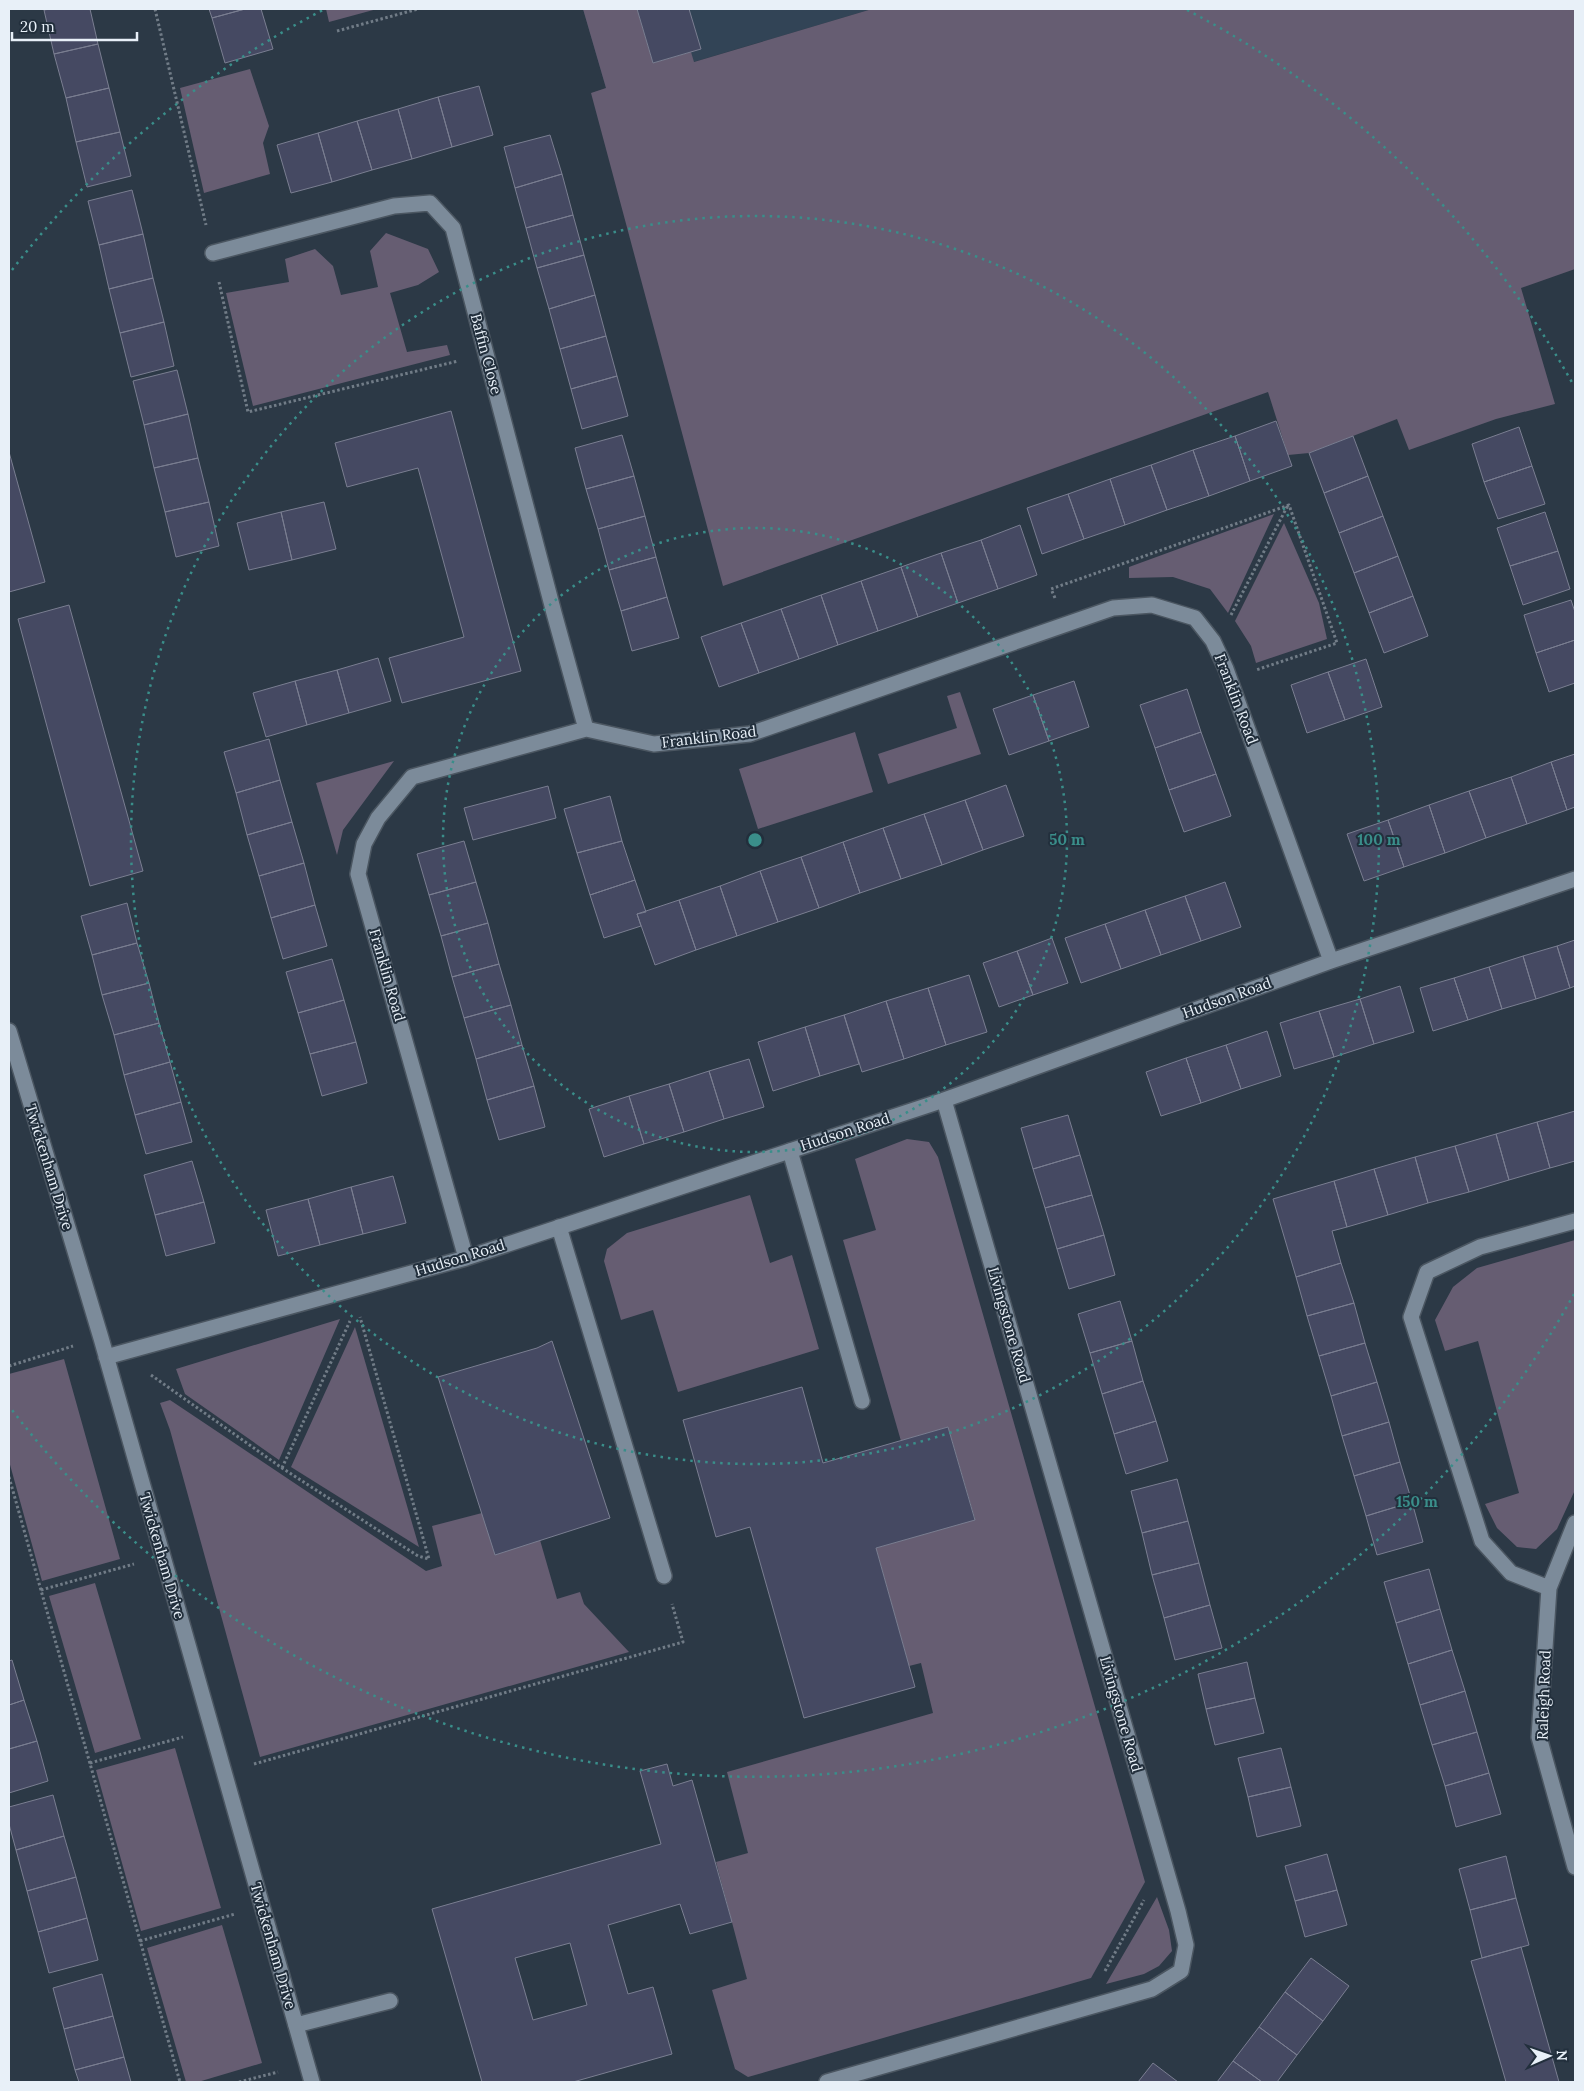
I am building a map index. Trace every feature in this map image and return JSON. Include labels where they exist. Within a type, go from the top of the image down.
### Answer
[{"type":"street","name":"Baffin Close","points":[[213,253],[394,206],[430,203],[453,228],[586,729]]},
{"type":"street","name":"Franklin Road","points":[[466,1258],[358,874],[364,844],[378,818],[412,776],[586,729],[654,744],[750,734],[1113,608],[1152,606],[1195,618],[1215,646],[1229,678],[1331,961]]},
{"type":"street","name":"Hudson Road","points":[[113,1355],[466,1258],[944,1100],[1331,961],[1575,879]]},
{"type":"street","name":"Twickenham Drive","points":[[9,1031],[100,1338],[113,1355],[162,1556],[312,2082]]},
{"type":"street","name":"Livingstone Road","points":[[826,2082],[1152,1989],[1181,1971],[1186,1945],[944,1100]]},
{"type":"street","points":[[790,1151],[862,1401]]},
{"type":"street","points":[[1549,1588],[1511,1573],[1482,1542],[1412,1317],[1427,1272],[1480,1247],[1575,1221]]},
{"type":"street","points":[[559,1227],[664,1576]]},
{"type":"street","name":"Raleigh Road","points":[[1575,1523],[1549,1588],[1539,1737],[1575,1868]]},
{"type":"street","points":[[296,2025],[390,2001]]},
{"type":"path","points":[[155,9],[213,253],[248,412],[486,354]]},
{"type":"path","points":[[337,31],[418,9]]},
{"type":"path","points":[[1064,626],[1051,589],[1289,505]]},
{"type":"path","points":[[1215,646],[1289,505]]},
{"type":"path","points":[[1229,678],[1337,643],[1289,505]]},
{"type":"path","points":[[113,1355],[418,1556],[429,1559],[352,1290]]},
{"type":"path","points":[[282,1468],[356,1306]]},
{"type":"path","points":[[9,1366],[100,1338]]},
{"type":"path","points":[[9,1477],[180,2082]]},
{"type":"path","points":[[41,1590],[162,1556]]},
{"type":"path","points":[[224,1772],[683,1642],[664,1576]]},
{"type":"path","points":[[90,1763],[212,1729]]},
{"type":"path","points":[[1084,2009],[1164,1864]]},
{"type":"path","points":[[140,1941],[262,1907]]},
{"type":"path","points":[[239,2082],[307,2064]]},
{"type":"shaded area","points":[[326,9],[377,9],[329,22]]},
{"type":"shaded area","points":[[583,9],[872,9],[606,88]]},
{"type":"shaded area","points":[[583,9],[637,9],[653,63],[691,52],[694,62],[872,9],[1575,9],[1575,269],[1521,288],[1555,404],[1496,419],[1409,450],[1397,419],[1309,453],[1288,455],[1268,392],[723,586],[591,93],[606,88]]},
{"type":"shaded area","points":[[250,69],[269,126],[263,143],[270,174],[204,193],[180,88]]},
{"type":"shaded area","points":[[386,233],[428,249],[439,272],[418,285],[390,293],[407,352],[447,345],[450,355],[253,406],[226,293],[289,282],[285,259],[315,249],[333,266],[341,295],[378,287],[370,251]]},
{"type":"shaded area","points":[[1274,514],[1228,613],[1210,589],[1173,577],[1129,578],[1129,567]]},
{"type":"shaded area","points":[[1284,523],[1319,603],[1327,639],[1256,663],[1251,646],[1235,621]]},
{"type":"shaded area","points":[[960,692],[981,754],[888,784],[878,754],[957,728],[947,696]]},
{"type":"shaded area","points":[[855,732],[873,792],[758,829],[739,769]]},
{"type":"shaded area","points":[[394,761],[343,830],[337,855],[316,783]]},
{"type":"shaded area","points":[[907,1139],[929,1142],[938,1157],[1145,1882],[1091,1978],[748,2077],[735,2069],[712,1990],[747,1979],[716,1862],[748,1853],[727,1772],[933,1713],[921,1663],[909,1666],[876,1548],[975,1519],[948,1427],[901,1441],[843,1240],[876,1230],[855,1159]]},
{"type":"shaded area","points":[[750,1195],[770,1263],[792,1255],[819,1349],[678,1392],[653,1310],[621,1320],[604,1261],[607,1249],[627,1233]]},
{"type":"shaded area","points":[[1575,1240],[1575,1490],[1557,1529],[1536,1549],[1517,1547],[1497,1528],[1485,1504],[1519,1493],[1478,1341],[1445,1351],[1435,1320],[1453,1287],[1477,1268]]},
{"type":"shaded area","points":[[340,1319],[279,1460],[185,1394],[176,1369]]},
{"type":"shaded area","points":[[355,1327],[419,1547],[291,1467]]},
{"type":"shaded area","points":[[64,1359],[120,1559],[42,1581],[9,1461],[9,1374]]},
{"type":"shaded area","points":[[170,1400],[426,1571],[442,1566],[432,1526],[482,1513],[540,1540],[557,1599],[580,1592],[584,1604],[629,1652],[260,1757],[170,1430],[160,1403]]},
{"type":"shaded area","points":[[95,1583],[141,1739],[95,1753],[49,1596]]},
{"type":"shaded area","points":[[175,1748],[221,1908],[141,1931],[96,1770]]},
{"type":"shaded area","points":[[1157,1897],[1169,1930],[1172,1951],[1159,1966],[1144,1974],[1106,1984]]},
{"type":"shaded area","points":[[222,1925],[262,2063],[198,2082],[186,2082],[147,1948]]},
{"type":"building","points":[[90,9],[98,44],[54,54],[44,10]]},
{"type":"building","points":[[209,9],[245,9],[212,18]]},
{"type":"building","points":[[245,9],[261,9],[273,49],[225,63],[212,18]]},
{"type":"building","points":[[637,9],[689,9],[701,49],[653,63]]},
{"type":"building","points":[[98,44],[109,88],[66,98],[54,54]]},
{"type":"building","points":[[479,86],[493,135],[452,147],[438,97]]},
{"type":"building","points":[[109,88],[120,132],[76,142],[66,98]]},
{"type":"building","points":[[438,97],[452,147],[412,159],[398,109]]},
{"type":"building","points":[[398,109],[412,159],[372,170],[357,121]]},
{"type":"building","points":[[357,121],[372,170],[332,182],[318,133]]},
{"type":"building","points":[[120,132],[131,176],[87,187],[76,142]]},
{"type":"building","points":[[318,133],[332,182],[291,193],[277,145]]},
{"type":"building","points":[[550,135],[562,174],[515,188],[504,147]]},
{"type":"building","points":[[562,174],[573,215],[526,228],[515,188]]},
{"type":"building","points":[[132,190],[143,234],[99,245],[88,201]]},
{"type":"building","points":[[573,215],[584,255],[537,268],[526,228]]},
{"type":"building","points":[[143,234],[153,278],[109,289],[99,245]]},
{"type":"building","points":[[584,255],[595,295],[549,309],[537,268]]},
{"type":"building","points":[[153,278],[164,322],[120,333],[109,289]]},
{"type":"building","points":[[595,295],[606,336],[560,349],[549,309]]},
{"type":"building","points":[[164,322],[174,366],[131,377],[120,333]]},
{"type":"building","points":[[606,336],[617,376],[571,389],[560,349]]},
{"type":"building","points":[[177,370],[188,414],[144,425],[133,381]]},
{"type":"building","points":[[617,376],[628,416],[582,429],[571,389]]},
{"type":"building","points":[[451,411],[521,671],[402,703],[389,658],[464,637],[418,468],[347,487],[335,443]]},
{"type":"building","points":[[188,414],[198,458],[154,468],[144,425]]},
{"type":"building","points":[[1276,421],[1292,466],[1250,481],[1235,436]]},
{"type":"building","points":[[1519,427],[1532,466],[1484,482],[1472,444]]},
{"type":"building","points":[[622,435],[634,476],[586,489],[575,448]]},
{"type":"building","points":[[1235,436],[1250,481],[1209,496],[1193,450]]},
{"type":"building","points":[[1353,436],[1368,476],[1324,493],[1309,453]]},
{"type":"building","points":[[1193,450],[1209,496],[1167,510],[1151,465]]},
{"type":"building","points":[[9,452],[45,582],[9,592]]},
{"type":"building","points":[[198,458],[209,502],[165,512],[154,468]]},
{"type":"building","points":[[1151,465],[1167,510],[1125,525],[1110,479]]},
{"type":"building","points":[[1532,466],[1545,504],[1498,519],[1484,482]]},
{"type":"building","points":[[634,476],[645,516],[598,529],[586,489]]},
{"type":"building","points":[[1368,476],[1383,516],[1339,533],[1324,493]]},
{"type":"building","points":[[1110,479],[1125,525],[1084,539],[1068,494]]},
{"type":"building","points":[[1068,494],[1084,539],[1042,554],[1027,508]]},
{"type":"building","points":[[209,502],[219,546],[176,557],[165,512]]},
{"type":"building","points":[[324,502],[336,549],[292,560],[281,512]]},
{"type":"building","points":[[281,512],[292,560],[249,570],[237,523]]},
{"type":"building","points":[[1545,512],[1558,551],[1510,566],[1497,528]]},
{"type":"building","points":[[645,516],[656,557],[609,570],[598,529]]},
{"type":"building","points":[[1383,516],[1398,556],[1354,573],[1339,533]]},
{"type":"building","points":[[1020,525],[1037,575],[998,589],[981,540]]},
{"type":"building","points":[[981,540],[998,589],[958,603],[941,553]]},
{"type":"building","points":[[1558,551],[1570,589],[1523,605],[1510,566]]},
{"type":"building","points":[[941,553],[958,603],[918,617],[901,567]]},
{"type":"building","points":[[1398,556],[1413,596],[1369,613],[1354,573]]},
{"type":"building","points":[[656,557],[667,597],[621,611],[609,570]]},
{"type":"building","points":[[901,567],[918,617],[878,631],[861,581]]},
{"type":"building","points":[[861,581],[878,631],[838,645],[821,595]]},
{"type":"building","points":[[821,595],[838,645],[799,659],[781,609]]},
{"type":"building","points":[[1413,596],[1428,636],[1384,653],[1369,613]]},
{"type":"building","points":[[667,597],[679,638],[632,651],[621,611]]},
{"type":"building","points":[[1571,600],[1575,612],[1575,640],[1536,653],[1524,615]]},
{"type":"building","points":[[69,605],[143,871],[90,886],[18,619]]},
{"type":"building","points":[[781,609],[799,659],[759,673],[741,623]]},
{"type":"building","points":[[741,623],[759,673],[719,687],[701,637]]},
{"type":"building","points":[[1575,640],[1575,683],[1549,692],[1536,653]]},
{"type":"building","points":[[378,658],[391,701],[349,713],[337,670]]},
{"type":"building","points":[[1366,659],[1382,707],[1345,720],[1328,672]]},
{"type":"building","points":[[337,670],[349,713],[307,725],[295,681]]},
{"type":"building","points":[[1328,672],[1345,720],[1307,733],[1291,685]]},
{"type":"building","points":[[295,681],[307,725],[266,737],[253,693]]},
{"type":"building","points":[[1074,681],[1089,727],[1049,741],[1033,695]]},
{"type":"building","points":[[1187,689],[1201,732],[1155,748],[1140,705]]},
{"type":"building","points":[[1033,695],[1049,741],[1009,755],[993,709]]},
{"type":"building","points":[[1201,732],[1216,774],[1169,790],[1155,748]]},
{"type":"building","points":[[269,739],[280,780],[236,793],[224,752]]},
{"type":"building","points":[[1575,754],[1575,807],[1567,810],[1551,762]]},
{"type":"building","points":[[1551,762],[1567,810],[1527,824],[1511,777]]},
{"type":"building","points":[[1216,774],[1231,816],[1184,832],[1169,790]]},
{"type":"building","points":[[1511,777],[1527,824],[1486,838],[1469,791]]},
{"type":"building","points":[[280,780],[292,822],[247,835],[236,793]]},
{"type":"building","points":[[1006,785],[1024,836],[983,850],[965,800]]},
{"type":"building","points":[[548,786],[556,818],[473,840],[464,808]]},
{"type":"building","points":[[1469,791],[1486,838],[1445,853],[1429,805]]},
{"type":"building","points":[[610,796],[622,841],[577,853],[564,809]]},
{"type":"building","points":[[965,800],[983,850],[942,865],[924,814]]},
{"type":"building","points":[[1429,805],[1445,853],[1404,867],[1388,820]]},
{"type":"building","points":[[924,814],[942,865],[901,879],[883,828]]},
{"type":"building","points":[[1388,820],[1404,867],[1364,881],[1347,834]]},
{"type":"building","points":[[292,822],[304,863],[259,876],[247,835]]},
{"type":"building","points":[[883,828],[901,879],[860,893],[843,842]]},
{"type":"building","points":[[464,841],[476,882],[429,895],[417,854]]},
{"type":"building","points":[[622,841],[635,880],[590,895],[577,853]]},
{"type":"building","points":[[843,842],[860,893],[819,908],[801,857]]},
{"type":"building","points":[[801,857],[819,908],[778,922],[760,871]]},
{"type":"building","points":[[304,863],[315,905],[271,918],[259,876]]},
{"type":"building","points":[[760,871],[778,922],[737,936],[720,886]]},
{"type":"building","points":[[635,880],[646,912],[637,914],[641,926],[604,938],[590,895]]},
{"type":"building","points":[[476,882],[488,923],[441,936],[429,895]]},
{"type":"building","points":[[1225,882],[1241,927],[1201,941],[1185,896]]},
{"type":"building","points":[[720,886],[737,936],[696,950],[679,900]]},
{"type":"building","points":[[1185,896],[1201,941],[1161,955],[1145,910]]},
{"type":"building","points":[[679,900],[696,950],[655,965],[637,914]]},
{"type":"building","points":[[127,903],[137,943],[92,955],[81,916]]},
{"type":"building","points":[[315,905],[327,946],[283,959],[271,918]]},
{"type":"building","points":[[1145,910],[1161,955],[1121,969],[1105,924]]},
{"type":"building","points":[[488,923],[499,964],[452,977],[441,936]]},
{"type":"building","points":[[1105,924],[1121,969],[1081,983],[1065,938]]},
{"type":"building","points":[[1052,938],[1068,983],[1033,995],[1017,951]]},
{"type":"building","points":[[1575,940],[1575,986],[1570,988],[1557,946]]},
{"type":"building","points":[[137,943],[149,983],[102,995],[92,955]]},
{"type":"building","points":[[1557,946],[1570,988],[1536,999],[1523,956]]},
{"type":"building","points":[[1017,951],[1033,995],[999,1007],[983,963]]},
{"type":"building","points":[[1523,956],[1536,999],[1502,1009],[1489,967]]},
{"type":"building","points":[[332,959],[344,1000],[298,1013],[286,972]]},
{"type":"building","points":[[499,964],[511,1005],[464,1018],[452,977]]},
{"type":"building","points":[[1489,967],[1502,1009],[1468,1020],[1454,978]]},
{"type":"building","points":[[969,975],[987,1032],[946,1045],[928,988]]},
{"type":"building","points":[[1454,978],[1468,1020],[1433,1031],[1420,988]]},
{"type":"building","points":[[149,983],[159,1023],[114,1035],[102,995]]},
{"type":"building","points":[[1400,986],[1414,1032],[1374,1044],[1360,999]]},
{"type":"building","points":[[928,988],[946,1045],[904,1059],[886,1001]]},
{"type":"building","points":[[1360,999],[1374,1044],[1334,1057],[1319,1011]]},
{"type":"building","points":[[344,1000],[356,1042],[310,1054],[298,1013]]},
{"type":"building","points":[[886,1001],[904,1059],[862,1072],[844,1015]]},
{"type":"building","points":[[511,1005],[522,1045],[476,1059],[464,1018]]},
{"type":"building","points":[[1319,1011],[1334,1057],[1294,1069],[1280,1023]]},
{"type":"building","points":[[844,1015],[859,1064],[820,1076],[805,1027]]},
{"type":"building","points":[[159,1023],[170,1062],[124,1075],[114,1035]]},
{"type":"building","points":[[805,1027],[820,1076],[773,1091],[758,1042]]},
{"type":"building","points":[[1267,1031],[1281,1076],[1241,1089],[1226,1045]]},
{"type":"building","points":[[356,1042],[367,1083],[322,1096],[310,1054]]},
{"type":"building","points":[[522,1045],[534,1086],[487,1100],[476,1059]]},
{"type":"building","points":[[1226,1045],[1241,1089],[1201,1103],[1186,1058]]},
{"type":"building","points":[[1186,1058],[1201,1103],[1161,1116],[1146,1072]]},
{"type":"building","points":[[749,1059],[764,1107],[724,1119],[709,1071]]},
{"type":"building","points":[[170,1062],[181,1102],[135,1115],[124,1075]]},
{"type":"building","points":[[709,1071],[724,1119],[684,1132],[669,1084]]},
{"type":"building","points":[[669,1084],[684,1132],[644,1144],[629,1096]]},
{"type":"building","points":[[534,1086],[545,1127],[499,1140],[487,1100]]},
{"type":"building","points":[[629,1096],[644,1144],[604,1157],[589,1109]]},
{"type":"building","points":[[181,1102],[192,1142],[146,1154],[135,1115]]},
{"type":"building","points":[[1575,1111],[1575,1161],[1550,1168],[1537,1122]]},
{"type":"building","points":[[1068,1115],[1080,1155],[1033,1169],[1021,1128]]},
{"type":"building","points":[[1537,1122],[1550,1168],[1509,1180],[1496,1134]]},
{"type":"building","points":[[1496,1134],[1509,1180],[1469,1192],[1455,1146]]},
{"type":"building","points":[[1455,1146],[1469,1192],[1428,1203],[1415,1157]]},
{"type":"building","points":[[1080,1155],[1092,1195],[1045,1208],[1033,1169]]},
{"type":"building","points":[[1415,1157],[1428,1203],[1388,1215],[1374,1169]]},
{"type":"building","points":[[192,1161],[204,1202],[155,1215],[144,1175]]},
{"type":"building","points":[[1374,1169],[1388,1215],[1347,1227],[1334,1181]]},
{"type":"building","points":[[393,1176],[406,1223],[363,1234],[351,1187]]},
{"type":"building","points":[[1334,1181],[1347,1227],[1332,1231],[1341,1263],[1296,1277],[1273,1199]]},
{"type":"building","points":[[351,1187],[363,1234],[320,1245],[308,1199]]},
{"type":"building","points":[[1092,1195],[1104,1235],[1057,1249],[1045,1208]]},
{"type":"building","points":[[308,1199],[320,1245],[278,1256],[266,1210]]},
{"type":"building","points":[[204,1202],[215,1243],[166,1256],[155,1215]]},
{"type":"building","points":[[1104,1235],[1115,1275],[1069,1289],[1057,1249]]},
{"type":"building","points":[[1341,1263],[1354,1303],[1307,1316],[1296,1277]]},
{"type":"building","points":[[1120,1301],[1132,1341],[1090,1353],[1078,1314]]},
{"type":"building","points":[[1354,1303],[1365,1343],[1319,1356],[1307,1316]]},
{"type":"building","points":[[552,1341],[610,1518],[495,1555],[438,1377],[537,1348]]},
{"type":"building","points":[[1132,1341],[1143,1381],[1102,1394],[1090,1353]]},
{"type":"building","points":[[1365,1343],[1377,1382],[1331,1396],[1319,1356]]},
{"type":"building","points":[[1143,1381],[1156,1421],[1114,1434],[1102,1394]]},
{"type":"building","points":[[1377,1382],[1389,1422],[1342,1436],[1331,1396]]},
{"type":"building","points":[[802,1387],[823,1463],[948,1427],[975,1520],[876,1548],[915,1687],[804,1718],[750,1527],[716,1537],[683,1420]]},
{"type":"building","points":[[1156,1421],[1168,1461],[1126,1474],[1114,1434]]},
{"type":"building","points":[[1389,1422],[1400,1462],[1354,1476],[1342,1436]]},
{"type":"building","points":[[1400,1462],[1412,1502],[1366,1516],[1354,1476]]},
{"type":"building","points":[[1177,1479],[1188,1521],[1142,1533],[1131,1491]]},
{"type":"building","points":[[1412,1502],[1423,1542],[1377,1555],[1366,1516]]},
{"type":"building","points":[[1188,1521],[1199,1563],[1152,1575],[1142,1533]]},
{"type":"building","points":[[1199,1563],[1210,1605],[1164,1618],[1152,1575]]},
{"type":"building","points":[[1429,1569],[1440,1609],[1396,1623],[1384,1582]]},
{"type":"building","points":[[1210,1605],[1222,1648],[1175,1660],[1164,1618]]},
{"type":"building","points":[[1440,1609],[1452,1650],[1408,1664],[1396,1623]]},
{"type":"building","points":[[1452,1650],[1465,1691],[1420,1705],[1408,1664]]},
{"type":"building","points":[[12,1660],[24,1700],[9,1705],[9,1661]]},
{"type":"building","points":[[1247,1662],[1255,1698],[1206,1709],[1198,1674]]},
{"type":"building","points":[[1465,1691],[1477,1732],[1432,1745],[1420,1705]]},
{"type":"building","points":[[1255,1698],[1264,1733],[1215,1745],[1206,1709]]},
{"type":"building","points":[[24,1700],[37,1741],[9,1749],[9,1705]]},
{"type":"building","points":[[1477,1732],[1489,1773],[1445,1786],[1432,1745]]},
{"type":"building","points":[[37,1741],[48,1781],[9,1793],[9,1749]]},
{"type":"building","points":[[1281,1748],[1291,1787],[1248,1797],[1238,1758]]},
{"type":"building","points":[[667,1764],[673,1786],[692,1780],[732,1922],[690,1934],[680,1904],[608,1925],[628,1994],[653,1987],[672,2054],[573,2082],[482,2082],[432,1909],[661,1844],[640,1771]],"holes":[[[570,1943],[587,2005],[533,2020],[515,1958]]]},
{"type":"building","points":[[1489,1773],[1501,1814],[1456,1827],[1445,1786]]},
{"type":"building","points":[[1291,1787],[1301,1826],[1257,1837],[1248,1797]]},
{"type":"building","points":[[53,1795],[64,1836],[16,1850],[9,1824],[9,1807]]},
{"type":"building","points":[[64,1836],[76,1877],[27,1891],[16,1850]]},
{"type":"building","points":[[1327,1854],[1337,1890],[1295,1901],[1285,1866]]},
{"type":"building","points":[[1506,1856],[1516,1898],[1470,1910],[1459,1869]]},
{"type":"building","points":[[76,1877],[87,1918],[38,1932],[27,1891]]},
{"type":"building","points":[[1337,1890],[1347,1925],[1305,1937],[1295,1901]]},
{"type":"building","points":[[1516,1898],[1529,1945],[1482,1958],[1470,1910]]},
{"type":"building","points":[[87,1918],[98,1960],[49,1973],[38,1932]]},
{"type":"building","points":[[1521,1947],[1559,2082],[1506,2082],[1471,1961]]},
{"type":"building","points":[[1311,1958],[1349,1986],[1323,2021],[1285,1992]]},
{"type":"building","points":[[102,1974],[113,2016],[64,2029],[53,1988]]},
{"type":"building","points":[[1285,1992],[1323,2021],[1297,2055],[1259,2027]]},
{"type":"building","points":[[113,2016],[124,2057],[75,2070],[64,2029]]},
{"type":"building","points":[[1259,2027],[1297,2055],[1277,2082],[1262,2082],[1233,2061]]},
{"type":"building","points":[[124,2057],[131,2082],[79,2082],[75,2070]]},
{"type":"building","points":[[1233,2061],[1262,2082],[1217,2082]]},
{"type":"building","points":[[1153,2063],[1178,2082],[1138,2082]]}]
